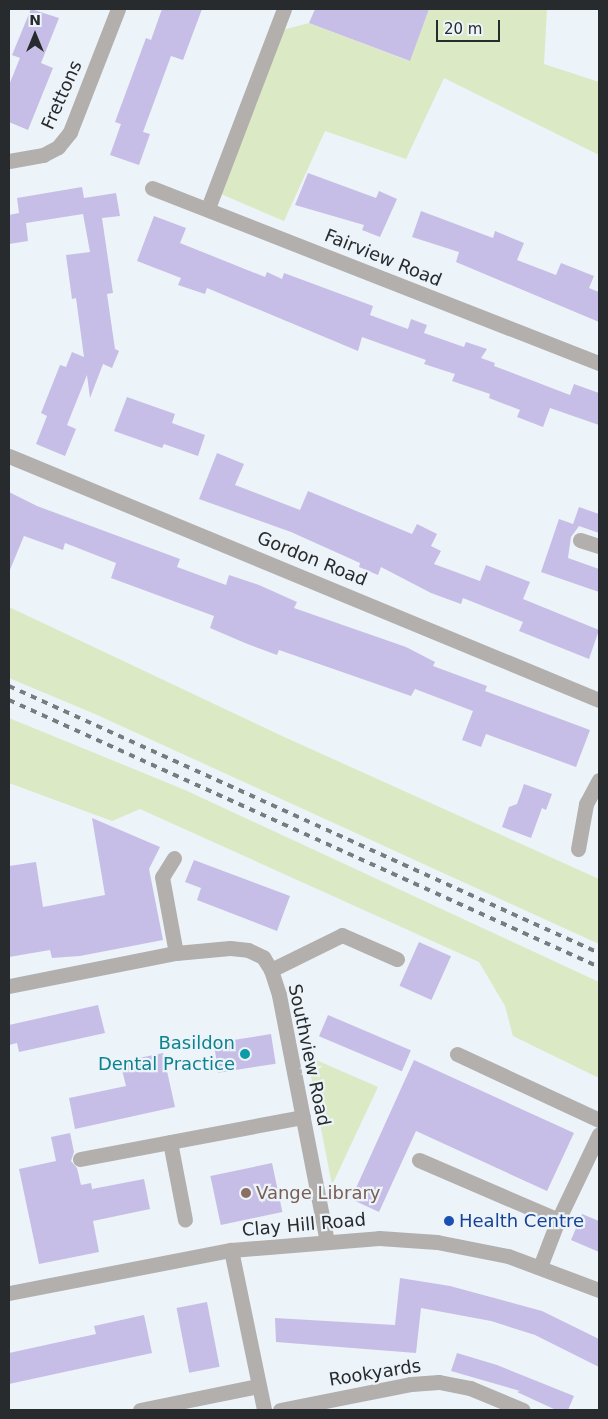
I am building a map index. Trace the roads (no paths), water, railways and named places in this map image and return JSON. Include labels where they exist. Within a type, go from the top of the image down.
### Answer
[{"type":"street","name":"Frettons","points":[[9,161],[43,155],[58,147],[70,132],[118,9]]},
{"type":"street","points":[[208,208],[284,9]]},
{"type":"street","name":"Fairview Road","points":[[152,188],[208,208],[599,363]]},
{"type":"street","name":"Gordon Road","points":[[9,456],[599,700]]},
{"type":"street","points":[[580,540],[599,546]]},
{"type":"street","points":[[578,849],[586,804],[599,780]]},
{"type":"street","points":[[174,858],[162,877],[176,953]]},
{"type":"street","points":[[271,970],[342,935],[396,959]]},
{"type":"street","name":"Southview Road","points":[[9,986],[176,953],[230,948],[248,950],[263,958],[271,970],[279,994],[327,1241]]},
{"type":"street","points":[[457,1054],[599,1120]]},
{"type":"street","points":[[80,1159],[303,1118]]},
{"type":"street","points":[[540,1267],[558,1220],[599,1134]]},
{"type":"street","points":[[170,1142],[184,1220]]},
{"type":"street","points":[[419,1160],[558,1220]]},
{"type":"street","name":"Clay Hill Road","points":[[9,1293],[231,1250],[379,1238],[437,1242],[508,1256],[599,1290]]},
{"type":"street","points":[[231,1250],[264,1410]]},
{"type":"street","name":"Rookyards","points":[[280,1410],[411,1384],[439,1382],[470,1388],[506,1406],[523,1410]]},
{"type":"street","points":[[140,1410],[258,1386]]},
{"type":"railway","points":[[9,686],[599,953]]},
{"type":"railway","points":[[9,700],[599,967]]},
{"type":"place","name":"Basildon Dental Practice","points":[[245,1054]]},
{"type":"place","name":"Vange Library","points":[[246,1193]]},
{"type":"place","name":"Health Centre","points":[[449,1221]]}]
